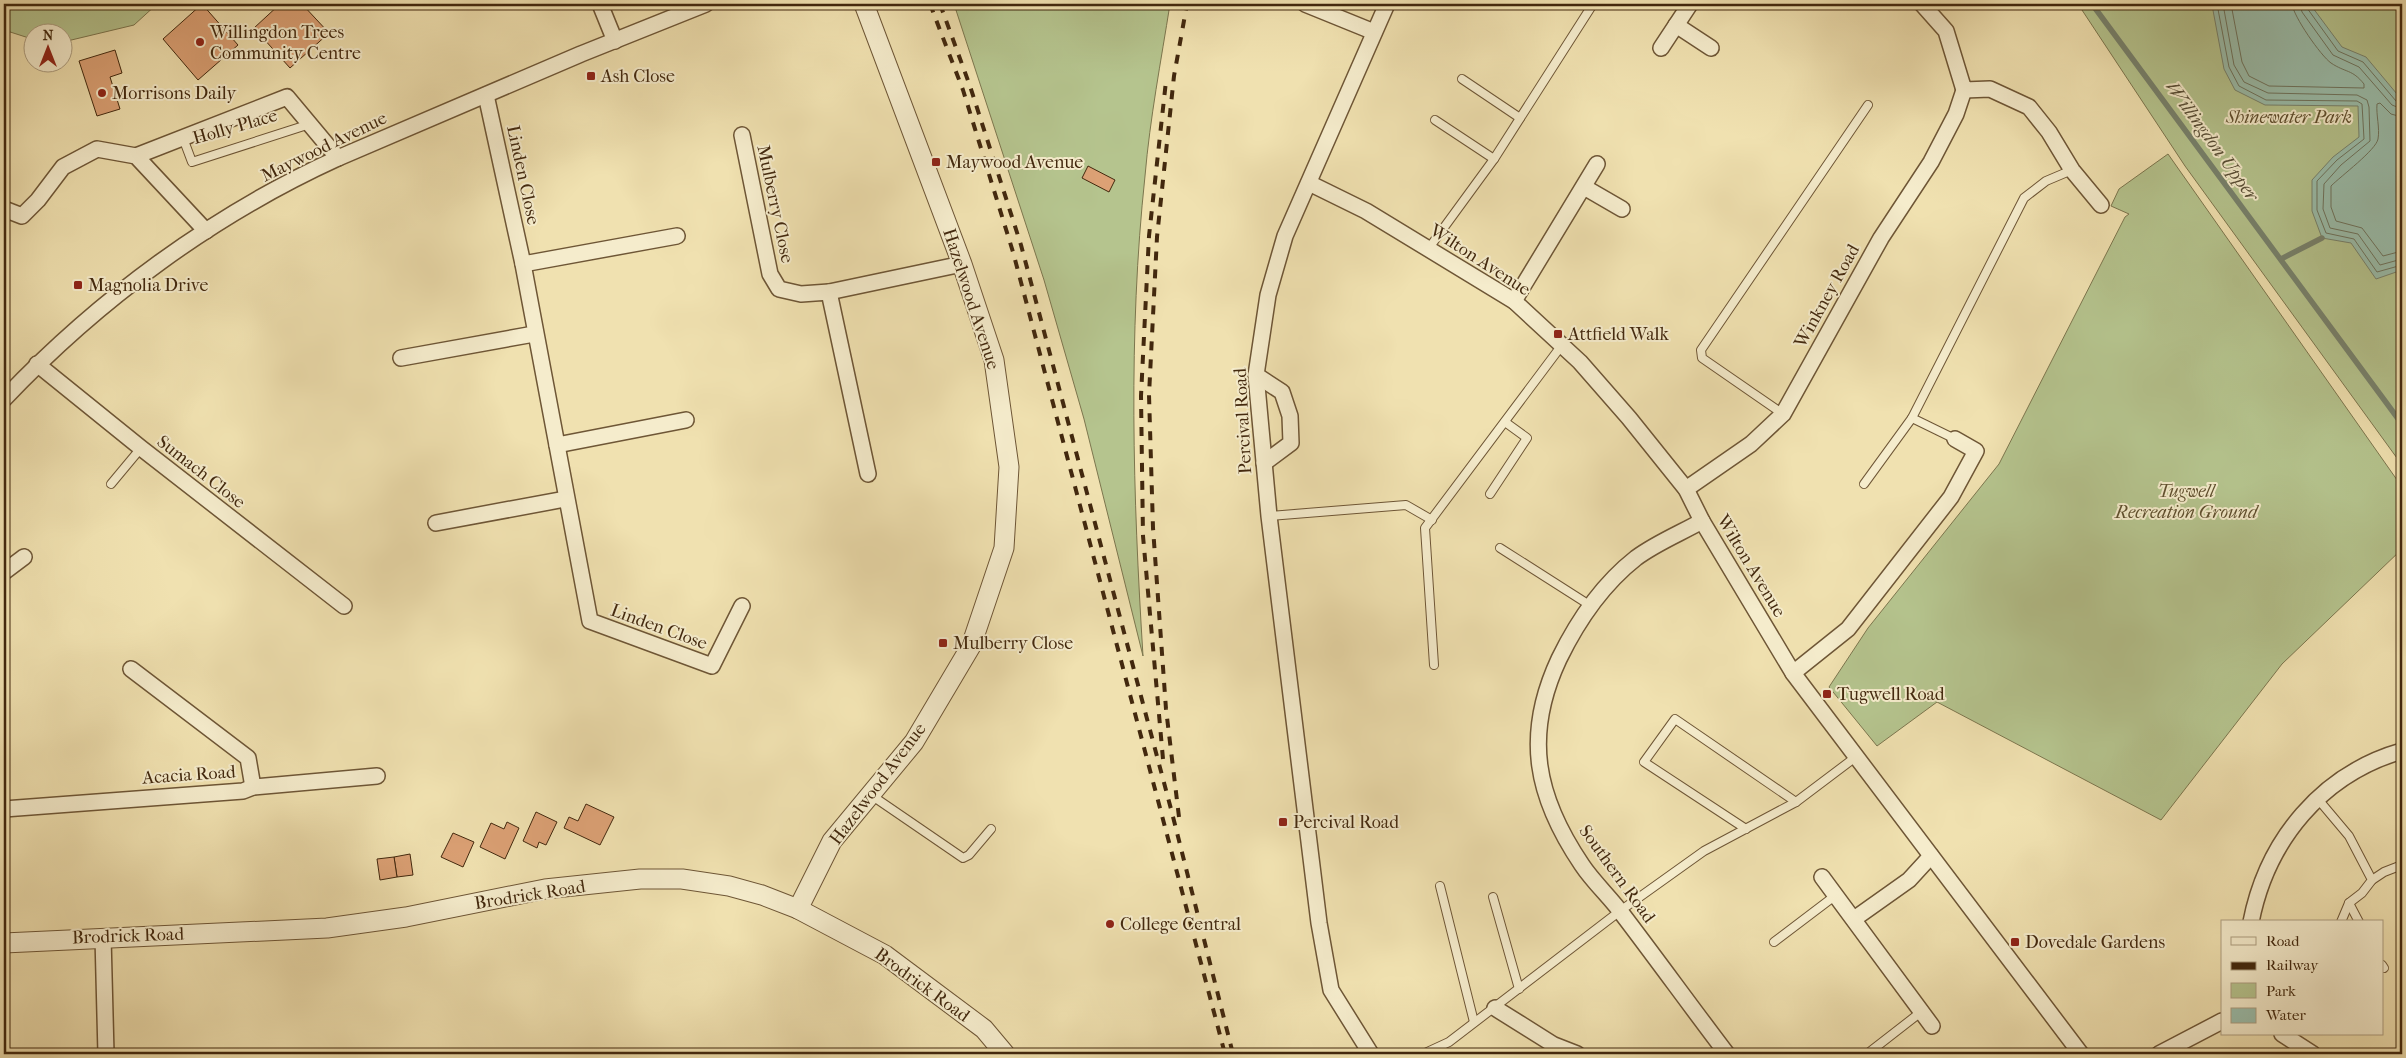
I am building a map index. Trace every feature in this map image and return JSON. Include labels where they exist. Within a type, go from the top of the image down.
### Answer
[{"type":"street","points":[[600,4],[615,41]]},
{"type":"street","name":"Maywood Avenue","points":[[4,399],[37,364],[132,282],[206,231],[311,171],[486,95],[706,4]]},
{"type":"street","name":"Hazelwood Avenue","points":[[798,909],[832,841],[914,742],[971,646],[1004,548],[1009,467],[994,360],[962,264],[864,4]]},
{"type":"street","points":[[1305,4],[1374,32]]},
{"type":"street","name":"Percival Road","points":[[1371,1054],[1332,990],[1320,923],[1268,516],[1256,375],[1268,295],[1285,236],[1387,4]]},
{"type":"street","points":[[1662,48],[1690,4]]},
{"type":"street","points":[[1922,4],[1946,31],[1964,90],[1990,89],[2028,107],[2049,132],[2072,170],[2101,205]]},
{"type":"street","points":[[1676,25],[1711,48]]},
{"type":"street","name":"Winkney Road","points":[[1686,489],[1751,444],[1783,414],[1881,238],[1931,162],[1956,114],[1964,90]]},
{"type":"street","name":"Linden Close","points":[[486,95],[523,264],[534,334],[590,621],[712,666],[742,606]]},
{"type":"street","name":"Holly Place","points":[[136,156],[287,97],[338,158]]},
{"type":"street","name":"Mulberry Close","points":[[742,134],[770,274],[779,289],[801,294],[829,292],[962,264]]},
{"type":"street","points":[[4,209],[22,216],[38,200],[63,167],[97,149],[136,156],[206,231]]},
{"type":"street","points":[[1514,301],[1597,164]]},
{"type":"street","name":"Wilton Avenue","points":[[1309,183],[1366,211],[1430,248],[1514,301],[1580,362],[1630,418],[1686,489],[1702,521],[1793,673],[2081,1054]]},
{"type":"street","points":[[1584,187],[1622,209]]},
{"type":"street","points":[[523,264],[677,236]]},
{"type":"street","points":[[829,292],[868,474]]},
{"type":"street","points":[[402,358],[534,334]]},
{"type":"street","name":"Sumach Close","points":[[37,364],[141,448],[344,606]]},
{"type":"street","points":[[1256,375],[1282,392],[1290,416],[1291,443],[1264,463]]},
{"type":"street","points":[[557,445],[686,420]]},
{"type":"street","points":[[1793,673],[1848,629],[1951,497],[1976,451],[1955,439]]},
{"type":"street","points":[[436,523],[565,499]]},
{"type":"street","name":"Southern Road","points":[[1702,521],[1637,558],[1612,581],[1591,606],[1567,642],[1545,696],[1539,721],[1539,770],[1545,792],[1562,832],[1583,866],[1620,911],[1727,1054]]},
{"type":"street","points":[[4,572],[24,557]]},
{"type":"street","points":[[131,670],[248,758],[252,787]]},
{"type":"street","points":[[2252,920],[2271,862],[2296,820],[2317,798],[2354,769],[2402,751]]},
{"type":"street","name":"Acacia Road","points":[[4,809],[243,791],[252,787],[377,776]]},
{"type":"street","points":[[1854,919],[1909,880],[1931,856]]},
{"type":"street","points":[[1822,877],[1932,1026]]},
{"type":"street","name":"Brodrick Road","points":[[4,943],[327,928],[406,917],[545,889],[640,879],[682,879],[729,886],[762,894],[798,909],[885,955],[984,1029],[1005,1054]]},
{"type":"street","points":[[103,937],[106,1054]]},
{"type":"street","points":[[1495,1008],[1554,1045],[1577,1054]]},
{"type":"street","points":[[2159,1054],[2221,1022]]},
{"type":"street","points":[[2285,1036],[2313,1054]]},
{"type":"lane","points":[[1430,248],[1494,159],[1592,4]]},
{"type":"lane","points":[[1462,80],[1520,118]]},
{"type":"lane","points":[[1783,414],[1702,358],[1701,350],[1868,105]]},
{"type":"lane","points":[[1435,120],[1494,159]]},
{"type":"lane","name":"Holly Place","points":[[183,138],[192,162],[310,124]]},
{"type":"lane","points":[[1864,484],[1912,418],[2024,198],[2046,180],[2072,170]]},
{"type":"lane","points":[[1434,665],[1426,528],[1562,345]]},
{"type":"lane","points":[[1912,418],[1955,439]]},
{"type":"lane","points":[[1490,494],[1527,438],[1505,422]]},
{"type":"lane","points":[[111,484],[141,448]]},
{"type":"lane","points":[[1268,516],[1406,505],[1432,520]]},
{"type":"lane","points":[[1500,548],[1591,606]]},
{"type":"lane","points":[[1746,829],[1644,762],[1675,719],[1796,802]]},
{"type":"lane","points":[[1423,1054],[1449,1042],[1620,911],[1704,851],[1796,802],[1857,756]]},
{"type":"lane","points":[[871,795],[963,858],[969,855],[991,829]]},
{"type":"lane","points":[[2317,798],[2349,836],[2372,880]]},
{"type":"lane","points":[[2342,920],[2349,903],[2362,893],[2372,880],[2384,872],[2402,865]]},
{"type":"lane","points":[[1440,886],[1474,1022]]},
{"type":"lane","points":[[1774,942],[1836,895]]},
{"type":"lane","points":[[1493,897],[1520,989]]},
{"type":"lane","points":[[2349,903],[2358,920]]},
{"type":"lane","points":[[1867,1054],[1921,1012]]},
{"type":"green space","points":[[4,4],[157,4],[134,25],[72,40],[72,22],[22,22],[22,36],[4,30]]},
{"type":"green space","points":[[954,4],[1170,4],[1147,154],[1136,296],[1134,356],[1135,476],[1143,656],[1084,419],[1044,280]]},
{"type":"green space","name":"Shinewater Park","points":[[2078,4],[2402,4],[2402,465],[2185,166]]},
{"type":"green space","name":"Tugwell Recreation Ground","points":[[2168,154],[2402,487],[2402,549],[2282,664],[2161,820],[1937,702],[1877,746],[1829,687],[1868,628],[1999,464],[2125,217],[2129,214],[2111,206],[2119,189]]},
{"type":"water","points":[[2209,4],[2310,4],[2342,47],[2366,57],[2402,100],[2402,270],[2376,279],[2351,243],[2322,238],[2312,211],[2312,180],[2333,157],[2359,137],[2358,106],[2265,105],[2235,90],[2224,69],[2212,5]]},
{"type":"building","name":"Willingdon Trees Community Centre","points":[[202,4],[238,45],[198,80],[163,39]]},
{"type":"building","points":[[280,4],[302,4],[329,33],[290,68],[254,28]]},
{"type":"building","name":"Morrisons Daily","points":[[115,50],[122,73],[110,77],[120,109],[97,116],[79,61]]},
{"type":"building","points":[[1088,166],[1115,180],[1109,192],[1082,178]]},
{"type":"building","points":[[586,804],[614,817],[600,845],[564,828],[569,817],[578,821]]},
{"type":"building","points":[[536,812],[557,822],[546,845],[539,842],[537,848],[523,841]]},
{"type":"building","points":[[507,822],[519,828],[505,859],[480,847],[491,823],[504,829]]},
{"type":"building","points":[[453,833],[474,842],[463,867],[441,857]]},
{"type":"building","points":[[410,854],[413,875],[397,877],[394,857]]},
{"type":"building","points":[[394,857],[397,877],[380,880],[377,859]]},
{"type":"waterway","name":"Willingdon Upper","points":[[2092,4],[2402,424]]},
{"type":"waterway","name":"Willingdon Upper","points":[[2281,259],[2322,238]]},
{"type":"railway","points":[[930,4],[963,90],[1013,252],[1225,1054]]},
{"type":"railway","points":[[940,4],[970,86],[1021,245],[1171,809],[1233,1054]]},
{"type":"railway","points":[[1179,817],[1166,709],[1153,528],[1149,395],[1157,237],[1174,76],[1187,4]]},
{"type":"railway","points":[[1163,759],[1143,536],[1141,396],[1149,236],[1166,81]]},
{"type":"place","name":"Willingdon Trees Community Centre","points":[[200,42]]},
{"type":"place","name":"Ash Close","points":[[591,76]]},
{"type":"place","name":"Morrisons Daily","points":[[102,93]]},
{"type":"place","name":"Maywood Avenue","points":[[936,162]]},
{"type":"place","name":"Magnolia Drive","points":[[78,285]]},
{"type":"place","name":"Attfield Walk","points":[[1558,334]]},
{"type":"place","name":"Mulberry Close","points":[[943,643]]},
{"type":"place","name":"Tugwell Road","points":[[1827,694]]},
{"type":"place","name":"Percival Road","points":[[1283,822]]},
{"type":"place","name":"College Central","points":[[1110,924]]},
{"type":"place","name":"Dovedale Gardens","points":[[2015,942]]}]
